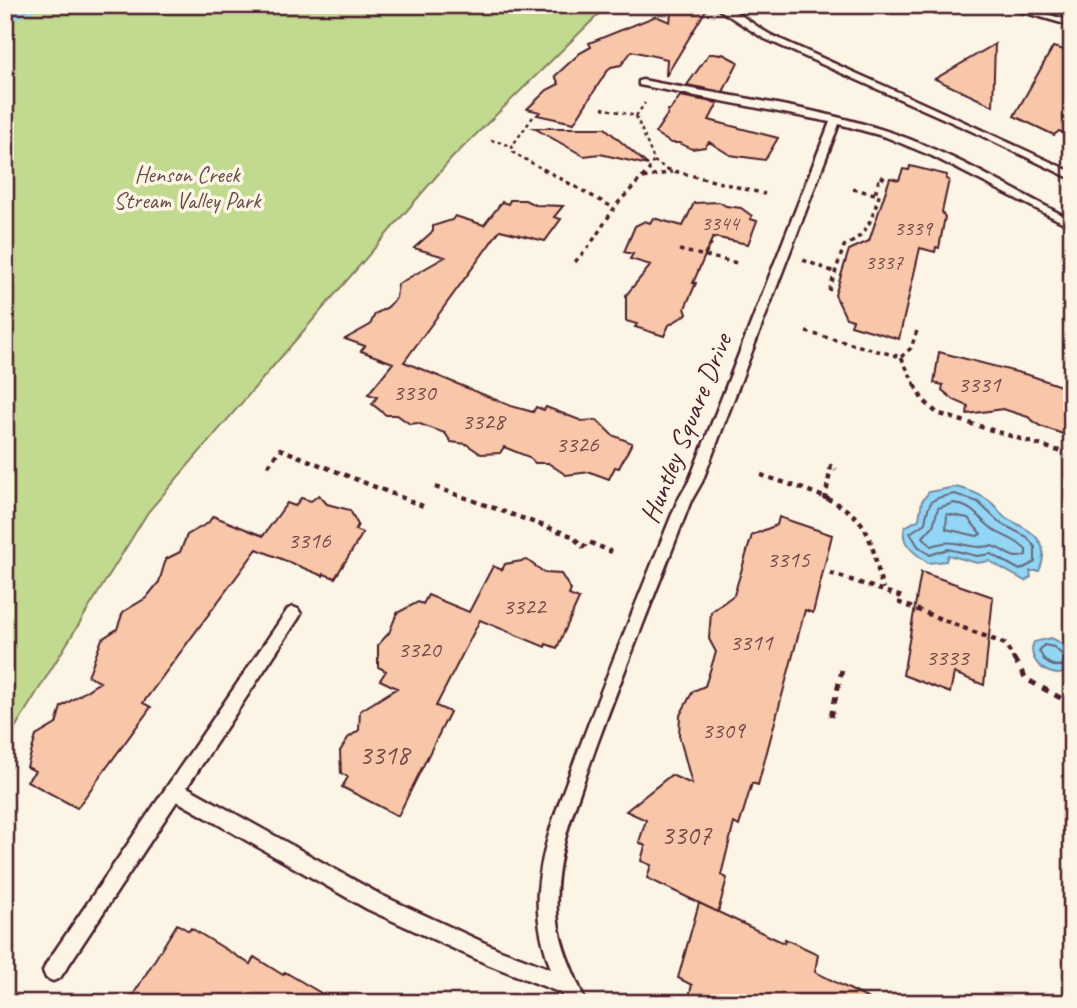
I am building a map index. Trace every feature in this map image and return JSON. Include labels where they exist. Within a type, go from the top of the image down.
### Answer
[{"type":"lane","points":[[716,5],[723,12],[766,36],[979,131],[1072,176]]},
{"type":"lane","points":[[1002,5],[1072,24]]},
{"type":"lane","points":[[642,83],[835,121],[922,148],[1072,224]]},
{"type":"lane","name":"Huntley Square Drive","points":[[576,1003],[549,933],[549,875],[560,829],[602,708],[684,502],[695,482],[835,121]]},
{"type":"lane","points":[[53,971],[293,614]]},
{"type":"lane","points":[[175,790],[374,902],[494,957],[567,985]]},
{"type":"path","points":[[636,116],[646,101]]},
{"type":"path","points":[[602,108],[636,116]]},
{"type":"path","points":[[636,116],[654,160],[667,170],[765,194]]},
{"type":"path","points":[[533,117],[512,146],[512,152],[614,208]]},
{"type":"path","points":[[491,140],[512,146]]},
{"type":"path","points":[[575,262],[590,246],[614,208],[631,187],[642,179],[654,160]]},
{"type":"path","points":[[642,179],[676,172]]},
{"type":"path","points":[[875,194],[880,176],[885,179]]},
{"type":"path","points":[[829,291],[844,246],[861,238],[868,228],[879,196],[853,189]]},
{"type":"path","points":[[705,255],[714,238]]},
{"type":"path","points":[[679,250],[737,263]]},
{"type":"path","points":[[802,260],[837,273]]},
{"type":"path","points":[[901,357],[911,348],[918,328]]},
{"type":"path","points":[[806,332],[901,357],[922,399],[937,413],[1072,455]]},
{"type":"path","points":[[268,466],[280,449],[423,506]]},
{"type":"path","points":[[825,500],[831,466],[836,470]]},
{"type":"path","points":[[761,475],[825,500],[857,517],[877,558],[883,590]]},
{"type":"path","points":[[435,487],[572,536],[583,547],[589,542],[612,552]]},
{"type":"path","points":[[830,573],[902,597],[900,603],[1005,644],[1026,679],[1069,700],[1070,756]]},
{"type":"path","points":[[831,717],[842,670]]},
{"type":"green space","name":"Henson Creek Stream Valley Park","points":[[5,5],[583,5],[603,10],[452,158],[148,512],[5,744]]},
{"type":"water","points":[[955,487],[986,499],[1004,517],[1036,537],[1043,551],[1039,571],[1030,571],[1031,577],[1025,581],[989,561],[977,563],[948,555],[946,561],[928,563],[914,552],[904,539],[905,527],[919,519],[922,501],[929,492]]},
{"type":"water","points":[[1051,638],[1061,643],[1071,657],[1072,668],[1065,673],[1050,673],[1033,657],[1034,642]]},
{"type":"building","points":[[672,5],[709,5],[666,76],[667,59],[632,51],[621,65],[611,67],[605,74],[574,123],[537,115],[540,112],[527,109],[547,90],[559,84],[555,76],[580,53],[591,47],[589,43],[656,16],[670,22]]},
{"type":"building","points":[[995,44],[993,106],[935,79]]},
{"type":"building","points":[[1053,47],[1072,52],[1072,137],[1059,131],[1054,135],[1014,116]]},
{"type":"building","points":[[709,54],[723,54],[738,62],[723,92],[687,85]]},
{"type":"building","points":[[680,96],[718,103],[709,120],[778,138],[765,160],[730,155],[709,142],[705,147],[692,149],[679,143],[671,143],[655,133],[668,110]]},
{"type":"building","points":[[534,128],[605,128],[648,165],[600,154],[584,156]]},
{"type":"building","points":[[910,166],[947,175],[946,179],[949,180],[942,212],[945,217],[939,248],[936,247],[935,252],[920,248],[899,339],[851,325],[853,320],[846,318],[835,295],[849,250],[869,241],[890,178],[899,180],[903,169],[909,170]]},
{"type":"building","points":[[510,200],[525,200],[535,205],[563,206],[554,217],[561,219],[545,241],[500,230],[404,362],[511,406],[533,412],[536,407],[544,410],[546,407],[582,421],[597,420],[612,435],[632,443],[619,468],[615,467],[609,479],[590,472],[566,475],[548,463],[535,463],[529,457],[504,447],[500,453],[481,454],[466,444],[451,442],[445,433],[417,423],[410,424],[397,415],[386,415],[372,404],[377,397],[368,394],[393,363],[361,351],[365,346],[345,339],[370,325],[375,314],[388,307],[396,298],[398,284],[445,257],[414,248],[433,231],[433,226],[452,220],[455,216],[484,225],[502,202],[508,204]]},
{"type":"building","points":[[719,202],[741,208],[752,216],[750,219],[757,221],[748,244],[713,237],[693,283],[696,283],[685,308],[687,314],[669,325],[664,336],[635,327],[637,324],[626,321],[626,295],[651,265],[630,259],[633,254],[624,252],[635,226],[645,221],[650,223],[653,218],[683,226],[694,203]]},
{"type":"building","points":[[939,352],[1032,376],[1072,390],[1072,437],[1003,409],[967,414],[968,406],[954,400],[942,390],[943,385],[934,383]]},
{"type":"building","points":[[319,495],[327,504],[350,510],[358,525],[355,530],[363,533],[335,578],[324,574],[323,576],[257,549],[143,703],[151,707],[77,808],[27,781],[35,771],[27,767],[36,736],[56,724],[61,707],[100,682],[88,676],[102,639],[117,629],[123,612],[146,598],[159,582],[166,559],[180,552],[187,535],[208,523],[213,516],[263,536],[287,503],[295,506],[301,498],[311,501]]},
{"type":"building","points":[[779,517],[832,535],[813,613],[805,610],[758,785],[752,783],[739,826],[734,823],[721,875],[727,878],[718,912],[647,878],[651,865],[641,861],[645,846],[639,842],[646,820],[626,811],[671,775],[692,784],[679,735],[680,715],[693,691],[705,686],[716,652],[709,639],[711,612],[734,595],[752,535],[777,525]]},
{"type":"building","points":[[527,560],[545,573],[561,574],[571,590],[569,595],[579,599],[557,648],[546,644],[545,647],[480,620],[436,706],[450,712],[398,816],[342,787],[348,777],[341,773],[340,751],[348,738],[359,730],[360,711],[397,688],[380,680],[386,671],[378,667],[378,645],[389,633],[397,613],[418,602],[423,604],[428,595],[469,612],[493,566],[502,570],[505,564]]},
{"type":"building","points":[[921,572],[993,597],[984,685],[954,673],[950,693],[903,675]]},
{"type":"building","points":[[699,903],[784,943],[785,939],[818,954],[815,972],[877,1003],[687,1003],[692,985],[678,978]]},
{"type":"building","points":[[177,924],[189,931],[191,928],[250,964],[254,957],[283,975],[285,972],[338,1003],[128,1003]]},
{"type":"waterway","points":[[5,13],[22,5]]}]
